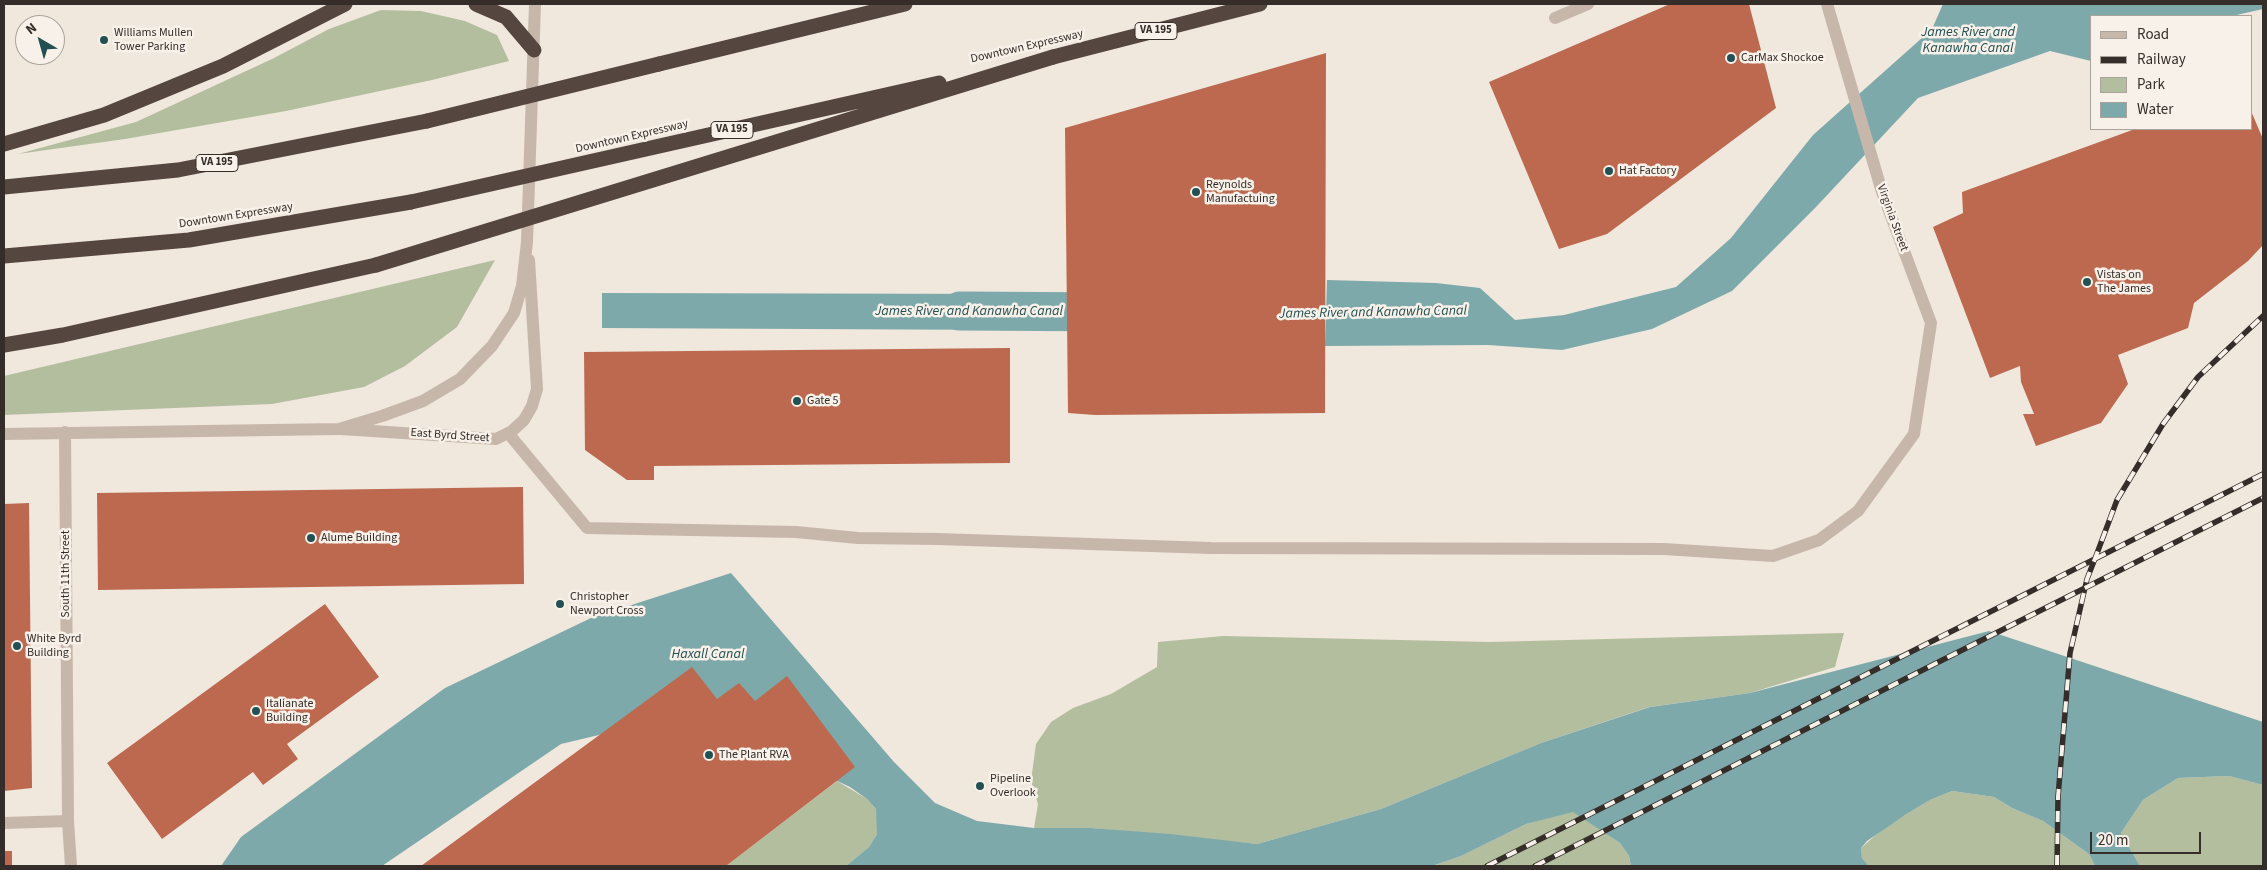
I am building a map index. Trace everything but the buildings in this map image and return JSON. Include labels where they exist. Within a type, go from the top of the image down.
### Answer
[{"type":"highway","points":[[4,144],[104,115],[223,66],[345,4]]},
{"type":"highway","points":[[476,4],[506,17],[534,50]]},
{"type":"highway","name":"VA 195","points":[[4,187],[178,170],[427,121],[905,4]]},
{"type":"highway","name":"Downtown Expressway","points":[[4,256],[189,240],[411,202],[1052,57],[1260,4]]},
{"type":"highway","points":[[4,345],[63,335],[376,265],[1052,57]]},
{"type":"street","name":"East Byrd Street","points":[[339,429],[423,401],[460,378],[492,346],[514,313],[522,286],[527,242],[535,4]]},
{"type":"street","points":[[1554,18],[1588,4]]},
{"type":"street","name":"Virginia Street","points":[[508,433],[587,528],[796,532],[858,538],[938,538],[1211,548],[1664,549],[1773,556],[1819,540],[1858,511],[1914,434],[1931,323],[1888,206],[1827,4]]},
{"type":"street","name":"East Byrd Street","points":[[4,434],[339,429],[496,439],[508,433],[524,420],[532,406],[537,390],[527,242]]},
{"type":"street","name":"South 11th Street","points":[[65,432],[68,821],[71,866]]},
{"type":"street","points":[[4,823],[68,821]]},
{"type":"green space","points":[[381,10],[421,11],[465,21],[497,35],[509,61],[432,80],[286,111],[125,139],[18,154],[136,122],[272,59],[329,29]]},
{"type":"green space","points":[[495,260],[457,327],[405,366],[364,387],[272,404],[4,415],[4,376]]},
{"type":"green space","points":[[1844,633],[1835,667],[1750,693],[1649,707],[1541,743],[1381,809],[1257,844],[1091,828],[1034,828],[1038,804],[1031,781],[1036,744],[1051,722],[1073,708],[1111,694],[1157,667],[1158,642],[1223,636],[1489,642]]},
{"type":"green space","points":[[2229,776],[2263,785],[2263,866],[2140,866],[2121,833],[2143,800],[2178,778]]},
{"type":"green space","points":[[837,781],[867,799],[876,809],[878,820],[877,834],[869,847],[846,866],[726,866]]},
{"type":"green space","points":[[1952,791],[1994,797],[2012,808],[2043,821],[2089,854],[2095,866],[1869,866],[1862,858],[1861,848],[1885,827],[1930,800]]},
{"type":"green space","points":[[1573,811],[1620,843],[1629,856],[1631,866],[1432,866],[1461,856],[1526,824]]},
{"type":"water","name":"James River and Kanawha Canal","points":[[1943,4],[2263,4],[2263,9],[2236,15],[2090,15],[2090,61],[2050,51],[1918,98],[1816,207],[1732,291],[1652,329],[1562,350],[1488,345],[1325,346],[1327,280],[1436,283],[1480,288],[1515,320],[1564,315],[1676,287],[1731,238],[1813,135],[1932,29]]},
{"type":"water","name":"James River and Kanawha Canal","points":[[602,293],[1013,294],[1012,330],[602,328]]},
{"type":"water","name":"Haxall Canal","points":[[731,573],[894,762],[935,803],[977,821],[1034,828],[1091,828],[1170,834],[1257,844],[1381,809],[1541,743],[1650,707],[1750,693],[1989,631],[2263,722],[2263,785],[2229,776],[2178,778],[2143,800],[2121,833],[2140,866],[2095,866],[2089,854],[2043,821],[2012,808],[1994,797],[1952,791],[1930,800],[1867,841],[1861,848],[1862,858],[1869,866],[1631,866],[1629,856],[1620,843],[1573,812],[1526,824],[1461,856],[1432,866],[846,866],[869,847],[877,834],[876,809],[867,799],[850,787],[731,731],[670,718],[561,744],[382,866],[221,866],[241,837],[445,688],[591,618]]},
{"type":"waterway","name":"James River and Kanawha Canal","points":[[960,311],[1119,312]]},
{"type":"railway","points":[[2057,866],[2058,797],[2070,653],[2087,579],[2117,500],[2163,424],[2198,377],[2263,316]]},
{"type":"railway","points":[[1487,866],[2263,474]]},
{"type":"railway","points":[[1535,866],[2263,498]]},
{"type":"place","name":"Williams Mullen Tower Parking","points":[[104,40]]},
{"type":"place","name":"CarMax Shockoe","points":[[1731,58]]},
{"type":"place","name":"Hat Factory","points":[[1609,171]]},
{"type":"place","name":"Reynolds Manufactuing","points":[[1196,192]]},
{"type":"place","name":"Vistas on The James","points":[[2087,282]]},
{"type":"place","name":"Gate 5","points":[[797,401]]},
{"type":"place","name":"Alume Building","points":[[311,538]]},
{"type":"place","name":"Christopher Newport Cross","points":[[560,604]]},
{"type":"place","name":"White Byrd Building","points":[[17,646]]},
{"type":"place","name":"Italianate Building","points":[[256,711]]},
{"type":"place","name":"The Plant RVA","points":[[709,755]]},
{"type":"place","name":"Pipeline Overlook","points":[[980,786]]}]
